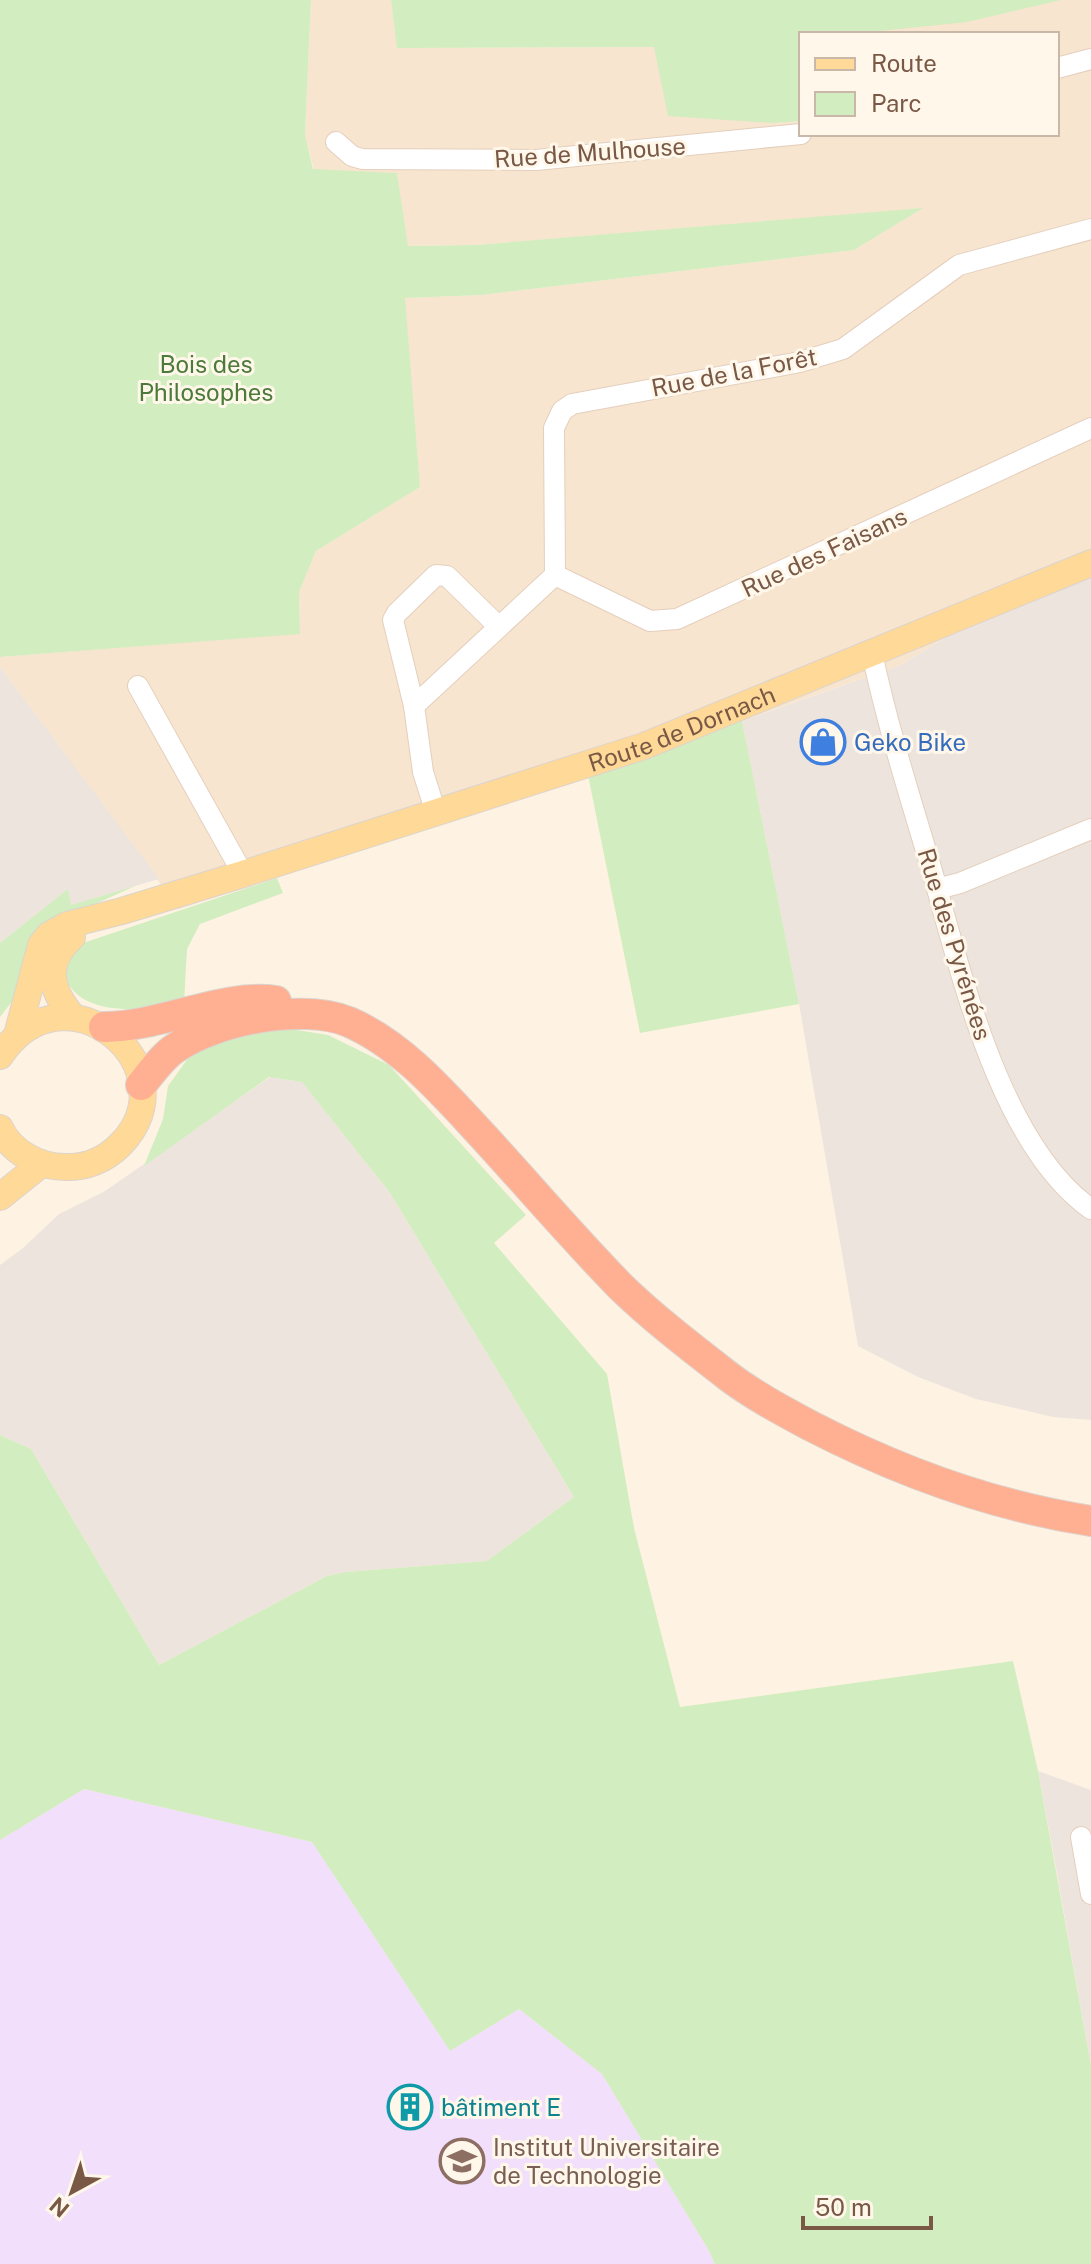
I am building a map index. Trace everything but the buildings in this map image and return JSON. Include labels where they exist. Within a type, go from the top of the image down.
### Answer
[{"type":"highway","points":[[104,1027],[139,1025],[234,1003],[266,1000],[291,1004],[312,1014],[349,1023],[392,1047],[411,1064],[444,1095],[622,1288],[731,1378],[788,1413],[868,1454],[1018,1507],[1091,1521]]},
{"type":"highway","points":[[141,1085],[174,1049],[204,1033],[260,1018],[312,1014]]},
{"type":"main road","name":"Route de Dornach","points":[[122,911],[644,746],[1091,563]]},
{"type":"main road","points":[[73,1017],[55,991],[53,968],[56,956],[76,934],[122,911]]},
{"type":"main road","points":[[17,1035],[33,968],[41,945],[49,935],[67,925],[122,911]]},
{"type":"main road","points":[[0,1056],[17,1035],[43,1020],[73,1017],[104,1027],[123,1042],[135,1062],[141,1085],[141,1104],[136,1122],[126,1138],[109,1155],[87,1165],[41,1164],[1,1136]]},
{"type":"main road","points":[[0,1197],[41,1164]]},
{"type":"street","points":[[1059,67],[1091,59]]},
{"type":"street","name":"Rue de Mulhouse","points":[[336,142],[352,156],[362,159],[536,160],[799,134]]},
{"type":"street","name":"Rue de la Forêt","points":[[555,575],[554,428],[562,411],[572,404],[800,362],[843,349],[959,265],[1091,229]]},
{"type":"street","name":"Rue des Faisans","points":[[555,575],[650,621],[677,619],[1091,428]]},
{"type":"street","points":[[436,813],[423,772],[414,706],[393,620],[436,575],[447,576],[498,626]]},
{"type":"street","points":[[414,706],[555,575]]},
{"type":"street","name":"Rue des Pyrénées","points":[[872,653],[955,960],[995,1068],[1021,1124],[1049,1170],[1091,1209]]},
{"type":"street","points":[[138,686],[254,871]]},
{"type":"street","points":[[937,889],[960,883],[1091,829]]},
{"type":"street","points":[[1081,1837],[1091,1894]]},
{"type":"shaded area","points":[[311,0],[391,0],[398,48],[654,47],[773,123],[799,121],[799,136],[1059,136],[1059,32],[870,32],[1061,0],[1091,0],[1091,574],[985,613],[901,665],[588,775],[179,909],[0,667],[0,657],[300,633],[299,592],[316,551],[420,487],[404,298],[482,295],[854,250],[921,209],[476,245],[407,246],[397,173],[314,170],[305,135]]},
{"type":"shaded area","points":[[1091,574],[1091,1420],[1053,1417],[976,1399],[918,1377],[858,1346],[799,1004],[742,721],[901,665],[985,613]]},
{"type":"shaded area","points":[[0,667],[159,879],[71,905],[68,889],[0,943]]},
{"type":"shaded area","points":[[270,1077],[302,1082],[390,1193],[574,1497],[487,1561],[327,1576],[159,1665],[31,1449],[0,1435],[0,1265],[59,1214],[105,1191]]},
{"type":"shaded area","points":[[1038,1771],[1091,1790],[1091,2066],[1056,1868]]},
{"type":"shaded area","points":[[84,1789],[312,1842],[450,2051],[519,2009],[602,2074],[715,2264],[0,2264],[0,1840]]},
{"type":"green space","name":"Bois des Philosophes","points":[[0,0],[311,0],[305,135],[313,169],[397,173],[408,246],[476,245],[923,208],[854,250],[482,295],[405,298],[420,487],[316,551],[299,592],[300,634],[0,657]]},
{"type":"green space","points":[[391,0],[1061,0],[967,22],[870,32],[799,32],[799,121],[773,123],[668,116],[654,47],[397,48]]},
{"type":"green space","points":[[742,721],[799,1004],[640,1033],[588,775]]},
{"type":"green space","points":[[277,878],[283,893],[200,924],[187,949],[184,1003],[150,1008],[113,1008],[80,997],[69,985],[63,968],[76,947]]},
{"type":"green space","points":[[135,886],[60,920],[17,995],[0,1017],[0,943],[68,889],[71,905]]},
{"type":"green space","points":[[278,1027],[328,1035],[389,1065],[526,1215],[494,1243],[607,1374],[634,1528],[680,1707],[1013,1661],[1038,1771],[1091,2066],[1091,2264],[715,2264],[602,2074],[519,2009],[450,2051],[312,1842],[84,1789],[0,1840],[0,1435],[31,1449],[159,1665],[327,1576],[487,1561],[574,1497],[390,1193],[302,1082],[269,1077],[144,1166],[163,1119],[168,1086],[189,1057],[208,1043]]},
{"type":"place","name":"Geko Bike","points":[[823,742]]},
{"type":"place","name":"bâtiment E","points":[[410,2107]]},
{"type":"place","name":"Institut Universitaire de Technologie","points":[[462,2161]]}]
